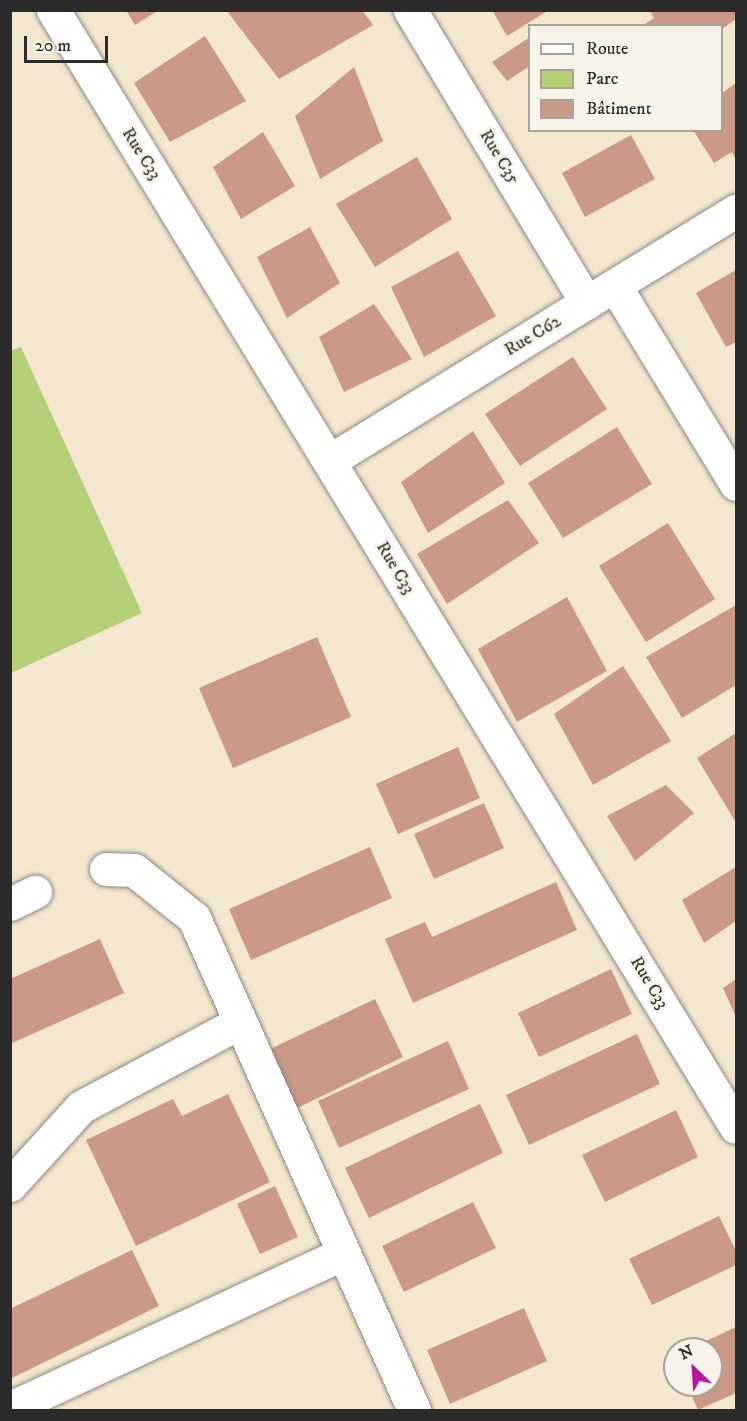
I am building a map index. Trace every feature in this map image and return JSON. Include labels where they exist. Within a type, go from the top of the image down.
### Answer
[{"type":"street","name":"Rue C33","points":[[53,10],[736,1126]]},
{"type":"street","name":"Rue C35","points":[[410,10],[587,303]]},
{"type":"street","name":"Rue C62","points":[[329,461],[736,211]]},
{"type":"street","points":[[615,286],[736,484]]},
{"type":"street","points":[[106,869],[134,870],[194,918],[414,1410]]},
{"type":"street","points":[[10,1185],[81,1107],[240,1022]]},
{"type":"street","points":[[10,1408],[344,1253]]},
{"type":"green space","points":[[21,347],[142,613],[11,673],[10,351]]},
{"type":"building","points":[[126,10],[159,10],[135,25]]},
{"type":"building","points":[[226,10],[362,10],[373,25],[279,79]]},
{"type":"building","points":[[492,10],[549,10],[507,36]]},
{"type":"building","points":[[649,10],[736,10],[736,19],[723,28],[723,24],[645,24],[654,18]]},
{"type":"building","points":[[205,36],[246,101],[170,142],[134,83]]},
{"type":"building","points":[[528,38],[528,67],[507,81],[492,62]]},
{"type":"building","points":[[354,67],[383,141],[320,179],[295,116]]},
{"type":"building","points":[[736,83],[736,160],[732,152],[714,163],[694,132],[723,132],[723,92]]},
{"type":"building","points":[[263,132],[295,186],[241,219],[213,167]]},
{"type":"building","points":[[631,135],[655,179],[585,217],[562,173]]},
{"type":"building","points":[[417,157],[452,219],[375,267],[336,204]]},
{"type":"building","points":[[310,227],[340,283],[287,318],[257,257]]},
{"type":"building","points":[[458,251],[496,316],[424,357],[391,287]]},
{"type":"building","points":[[736,270],[736,342],[726,347],[696,293]]},
{"type":"building","points":[[374,304],[412,359],[344,392],[319,337]]},
{"type":"building","points":[[573,357],[607,409],[520,466],[485,414]]},
{"type":"building","points":[[617,427],[652,484],[563,538],[528,483]]},
{"type":"building","points":[[473,431],[505,483],[428,533],[401,482]]},
{"type":"building","points":[[508,500],[539,543],[447,604],[417,554]]},
{"type":"building","points":[[668,523],[715,599],[646,642],[599,566]]},
{"type":"building","points":[[567,597],[607,671],[517,722],[478,649]]},
{"type":"building","points":[[736,605],[736,685],[682,718],[646,657]]},
{"type":"building","points":[[317,637],[351,717],[233,768],[199,688]]},
{"type":"building","points":[[623,666],[671,741],[593,785],[554,714]]},
{"type":"building","points":[[736,733],[736,820],[735,821],[697,758]]},
{"type":"building","points":[[458,747],[480,798],[398,834],[376,784]]},
{"type":"building","points":[[666,785],[694,813],[635,861],[607,816]]},
{"type":"building","points":[[484,803],[504,848],[434,879],[414,834]]},
{"type":"building","points":[[370,847],[392,898],[251,960],[229,909]]},
{"type":"building","points":[[736,867],[736,921],[704,943],[682,900]]},
{"type":"building","points":[[556,882],[577,930],[413,1003],[385,939],[425,922],[432,937]]},
{"type":"building","points":[[100,939],[124,993],[10,1044],[10,979]]},
{"type":"building","points":[[611,969],[632,1014],[539,1057],[518,1013]]},
{"type":"building","points":[[736,979],[736,1017],[723,988]]},
{"type":"building","points":[[375,999],[403,1057],[291,1111],[264,1052]]},
{"type":"building","points":[[637,1034],[660,1084],[529,1145],[506,1095]]},
{"type":"building","points":[[448,1041],[469,1089],[339,1148],[318,1101]]},
{"type":"building","points":[[228,1094],[270,1182],[136,1246],[86,1140],[173,1099],[182,1116]]},
{"type":"building","points":[[480,1104],[503,1153],[369,1218],[345,1168]]},
{"type":"building","points":[[676,1110],[698,1157],[605,1202],[582,1155]]},
{"type":"building","points":[[275,1186],[298,1237],[260,1254],[237,1204]]},
{"type":"building","points":[[473,1202],[496,1248],[404,1292],[382,1246]]},
{"type":"building","points":[[719,1216],[736,1251],[736,1265],[652,1305],[629,1259]]},
{"type":"building","points":[[132,1250],[159,1306],[10,1379],[10,1309]]},
{"type":"building","points":[[524,1308],[547,1361],[450,1404],[427,1350]]},
{"type":"building","points":[[736,1327],[736,1393],[698,1410],[692,1397],[723,1397],[723,1337],[715,1337]]}]
